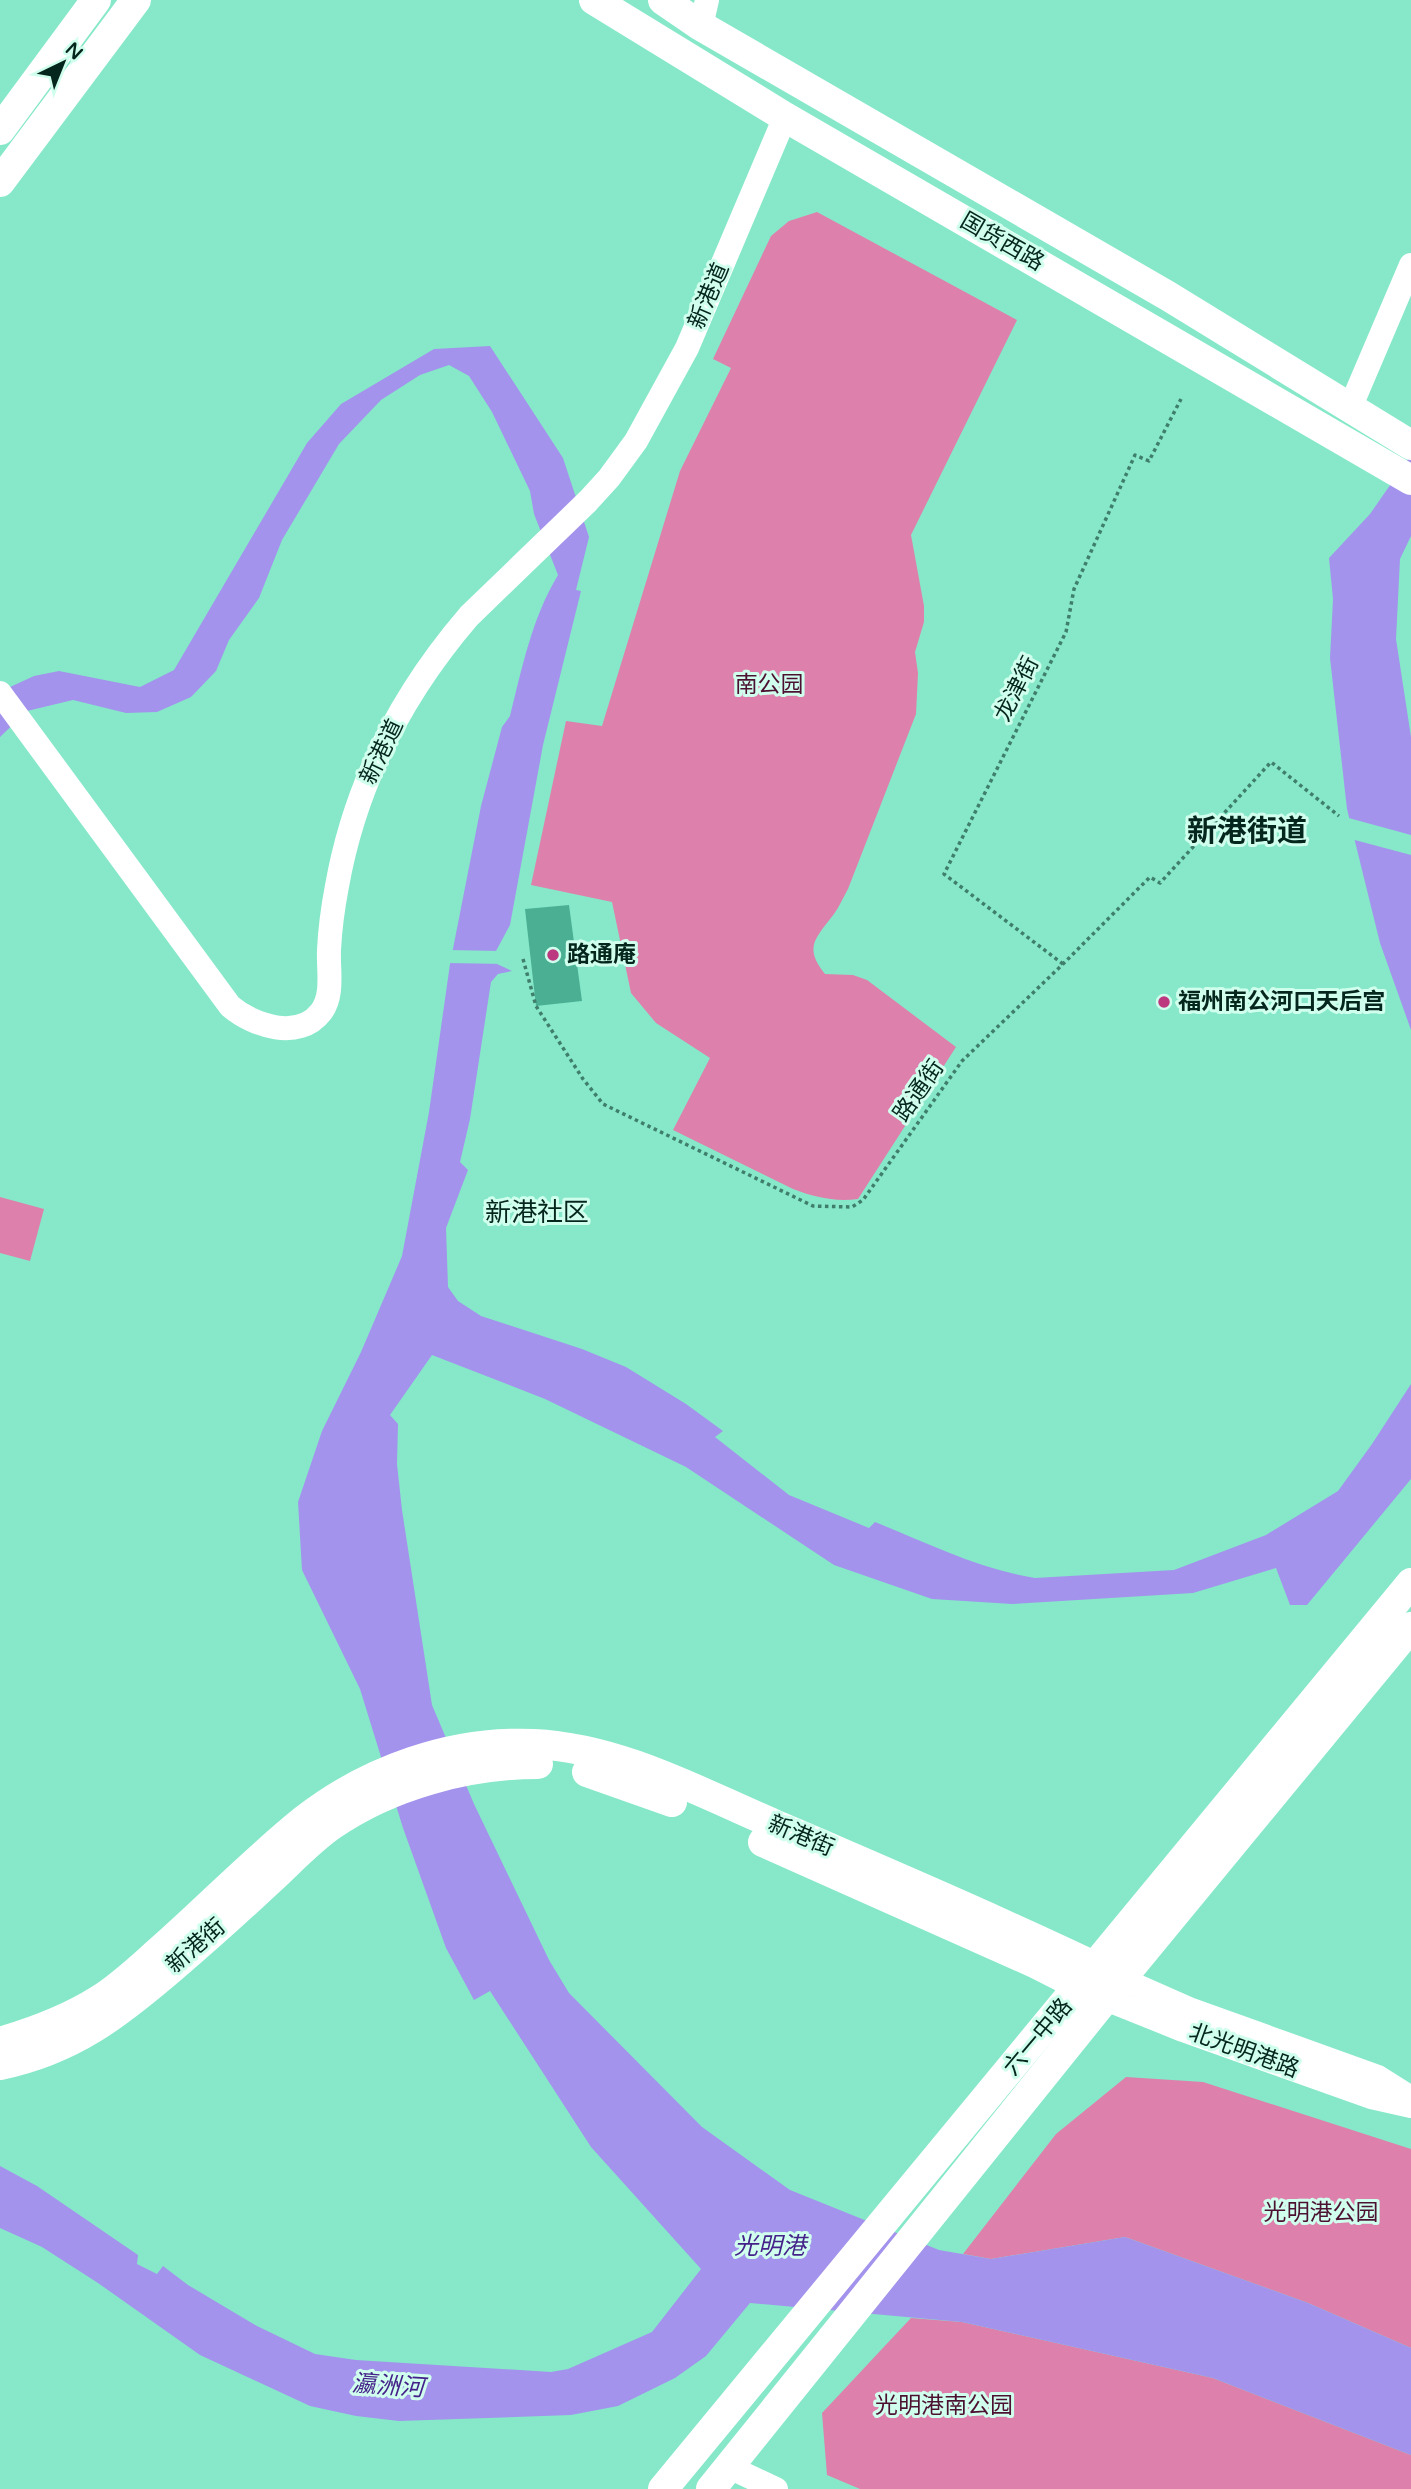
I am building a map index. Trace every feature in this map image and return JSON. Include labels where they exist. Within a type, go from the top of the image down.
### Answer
[{"type":"main road","points":[[0,130],[96,0]]},
{"type":"main road","points":[[0,182],[136,0]]},
{"type":"main road","name":"国货西路","points":[[594,0],[785,117],[1400,473]]},
{"type":"main road","name":"国货西路","points":[[663,0],[704,13],[1411,445]]},
{"type":"main road","name":"六一中路","points":[[720,2478],[937,2209],[1101,1982],[1411,1583]]},
{"type":"main road","name":"六一中路","points":[[663,2489],[900,2202],[1101,1982],[1411,1628]]},
{"type":"main road","name":"新港街","points":[[0,2042],[60,2021],[100,2000],[200,1915],[285,1835],[323,1806],[374,1789],[418,1784],[499,1755],[556,1746],[640,1767],[861,1861],[1101,1982]]},
{"type":"main road","name":"新港街","points":[[0,2065],[56,2049],[115,2016],[374,1789]]},
{"type":"street","name":"新港道","points":[[0,693],[230,1006],[245,1017],[264,1025],[302,1027],[312,1021],[322,1011],[328,999],[329,948],[342,859],[364,787],[386,738],[415,685],[469,616],[588,501],[636,441],[687,348],[785,117]]},
{"type":"street","points":[[1362,416],[1411,265]]},
{"type":"street","name":"北光明港路","points":[[1101,1982],[1189,2009],[1378,2077],[1411,2098]]},
{"type":"street","name":"北光明港路","points":[[1101,1982],[1183,2030],[1371,2097],[1411,2106]]},
{"type":"street","points":[[720,2478],[776,2489]]},
{"type":"path","name":"龙津街","points":[[1063,964],[944,874],[1066,632],[1074,589],[1135,455],[1149,461],[1181,399]]},
{"type":"path","name":"路通街","points":[[523,959],[536,1006],[583,1079],[603,1104],[813,1206],[852,1207],[863,1200],[962,1061],[1150,877],[1160,883],[1271,762],[1339,816]]},
{"type":"green space","name":"南公园","points":[[817,212],[1017,320],[911,535],[924,606],[924,622],[915,652],[918,673],[916,714],[848,889],[814,943],[815,957],[825,974],[853,975],[867,980],[956,1047],[858,1199],[849,1200],[824,1198],[793,1189],[673,1130],[710,1058],[656,1023],[631,993],[612,902],[531,885],[566,721],[602,726],[680,471],[731,368],[713,359],[771,236],[789,221]]},
{"type":"green space","points":[[0,1197],[44,1209],[30,1261],[0,1253]]},
{"type":"green space","name":"光明港公园","points":[[1126,2077],[1203,2082],[1411,2149],[1411,2348],[1308,2303],[1125,2237],[991,2259],[963,2254],[1056,2134]]},
{"type":"green space","name":"光明港南公园","points":[[911,2318],[962,2322],[1213,2378],[1411,2455],[1411,2489],[860,2489],[827,2475],[822,2413]]},
{"type":"water","name":"光明港","points":[[490,346],[563,458],[589,537],[576,590],[581,591],[543,745],[510,925],[496,951],[497,964],[512,971],[498,974],[491,982],[470,1119],[460,1162],[468,1170],[446,1228],[448,1287],[458,1301],[481,1316],[582,1349],[626,1367],[686,1404],[723,1431],[715,1437],[789,1495],[869,1528],[875,1522],[973,1562],[1035,1578],[1174,1570],[1266,1535],[1338,1491],[1411,1384],[1411,1479],[1307,1605],[1290,1605],[1276,1568],[1193,1593],[1012,1604],[932,1599],[834,1565],[686,1467],[545,1399],[432,1355],[390,1415],[398,1424],[397,1464],[402,1510],[432,1705],[474,1804],[549,1960],[569,1993],[702,2127],[790,2190],[939,2250],[991,2259],[1125,2237],[1308,2303],[1411,2348],[1411,2455],[1213,2378],[962,2322],[750,2303],[706,2356],[675,2378],[618,2406],[571,2415],[399,2421],[356,2416],[310,2406],[200,2355],[42,2247],[0,2228],[0,2166],[37,2186],[138,2255],[137,2264],[157,2274],[163,2266],[188,2285],[257,2326],[315,2354],[356,2360],[551,2372],[568,2369],[652,2332],[701,2269],[591,2147],[490,1991],[474,2000],[446,1948],[403,1828],[360,1689],[302,1570],[298,1502],[322,1431],[361,1352],[402,1256],[429,1112],[450,964],[481,806],[502,727],[510,716],[541,608],[558,575],[534,514],[530,491],[492,412],[469,376],[449,365],[420,375],[381,400],[339,444],[282,540],[259,598],[229,640],[216,671],[191,697],[157,712],[126,713],[73,700],[27,711],[0,737],[0,701],[10,687],[34,676],[59,671],[140,687],[174,670],[307,443],[341,404],[434,349]]},
{"type":"water","points":[[1411,455],[1411,536],[1400,559],[1396,639],[1411,737],[1411,1030],[1380,943],[1347,809],[1330,658],[1333,599],[1329,558],[1370,514]]},
{"type":"pier","points":[[1345,817],[1411,835],[1411,855],[1351,839]]},
{"type":"pier","points":[[449,950],[500,951],[500,962],[506,964],[447,963]]},
{"type":"building","name":"路通庵","points":[[569,905],[582,1001],[536,1006],[525,909]]},
{"type":"place","name":"路通庵","points":[[553,955]]},
{"type":"place","name":"福州南公河口天后宫","points":[[1164,1002]]},
{"type":"district","name":"新港街道","points":[[1247,831]]},
{"type":"district","name":"新港社区","points":[[537,1212]]},
{"type":"water label","name":"瀛洲河","points":[[388,2386]]}]
